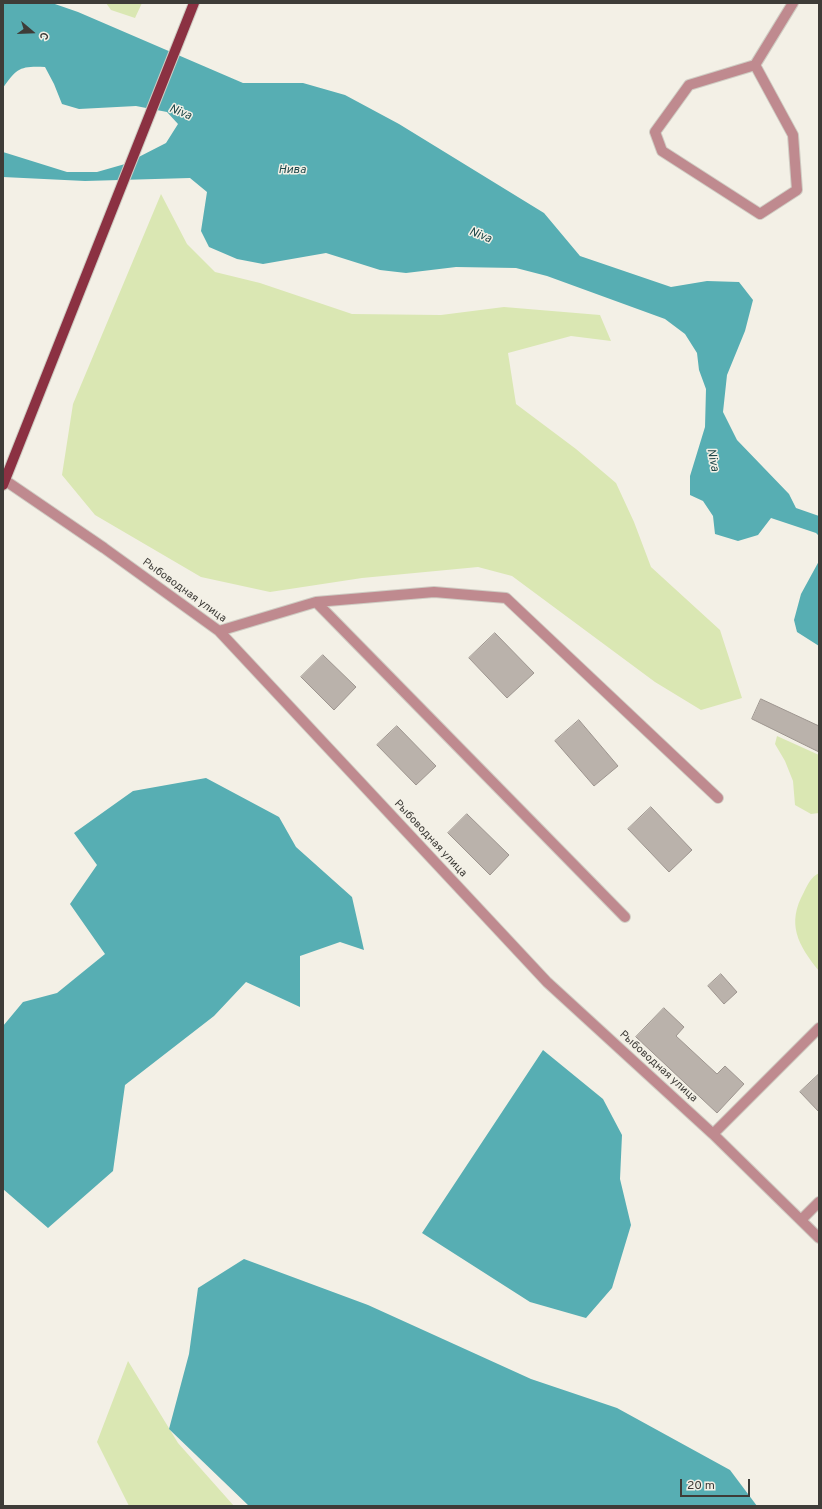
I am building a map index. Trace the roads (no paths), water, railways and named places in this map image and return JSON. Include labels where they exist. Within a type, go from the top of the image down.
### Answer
[{"type":"main road","points":[[4,481],[81,291],[192,7]]},
{"type":"street","points":[[755,65],[793,135],[797,190],[760,214],[662,151],[655,132],[689,85],[755,65],[793,3]]},
{"type":"street","name":"Рыбоводная улица","points":[[4,481],[104,548],[219,631],[547,982],[713,1134],[819,1238]]},
{"type":"street","points":[[219,631],[316,602],[434,592],[506,598],[718,798]]},
{"type":"street","points":[[316,602],[625,917]]},
{"type":"street","points":[[713,1134],[819,1028]]},
{"type":"street","points":[[801,1220],[819,1202]]},
{"type":"water","name":"Нива","points":[[3,3],[52,3],[78,12],[243,83],[303,83],[345,95],[399,124],[544,213],[580,256],[671,287],[707,281],[739,282],[753,300],[745,331],[727,375],[723,412],[737,440],[789,494],[796,508],[819,516],[819,536],[816,533],[771,518],[758,535],[738,541],[715,534],[713,516],[703,501],[690,495],[690,476],[705,427],[706,389],[699,370],[697,353],[685,334],[665,319],[547,276],[516,268],[456,267],[406,273],[380,270],[326,253],[263,264],[237,259],[209,247],[201,231],[207,192],[190,178],[85,181],[3,177],[3,152],[67,172],[97,172],[125,164],[166,143],[178,124],[167,112],[136,106],[79,109],[62,104],[45,67],[24,68],[16,72],[3,88]]},
{"type":"water","points":[[819,561],[819,646],[797,632],[794,620],[801,594]]},
{"type":"water","points":[[206,778],[279,817],[296,847],[352,897],[364,950],[340,942],[300,956],[300,1007],[246,982],[214,1016],[125,1085],[113,1171],[48,1228],[3,1189],[3,1026],[23,1002],[57,993],[105,954],[70,904],[97,865],[74,833],[133,791]]},
{"type":"water","points":[[543,1050],[603,1099],[622,1135],[620,1179],[631,1225],[612,1288],[586,1318],[530,1302],[422,1233]]},
{"type":"water","points":[[244,1259],[368,1305],[531,1379],[617,1408],[730,1470],[757,1506],[249,1506],[169,1429],[189,1354],[198,1288]]},
{"type":"water label","name":"Niva","points":[[180,113]]},
{"type":"water label","name":"Niva","points":[[480,236]]},
{"type":"water label","name":"Niva","points":[[712,460]]}]
